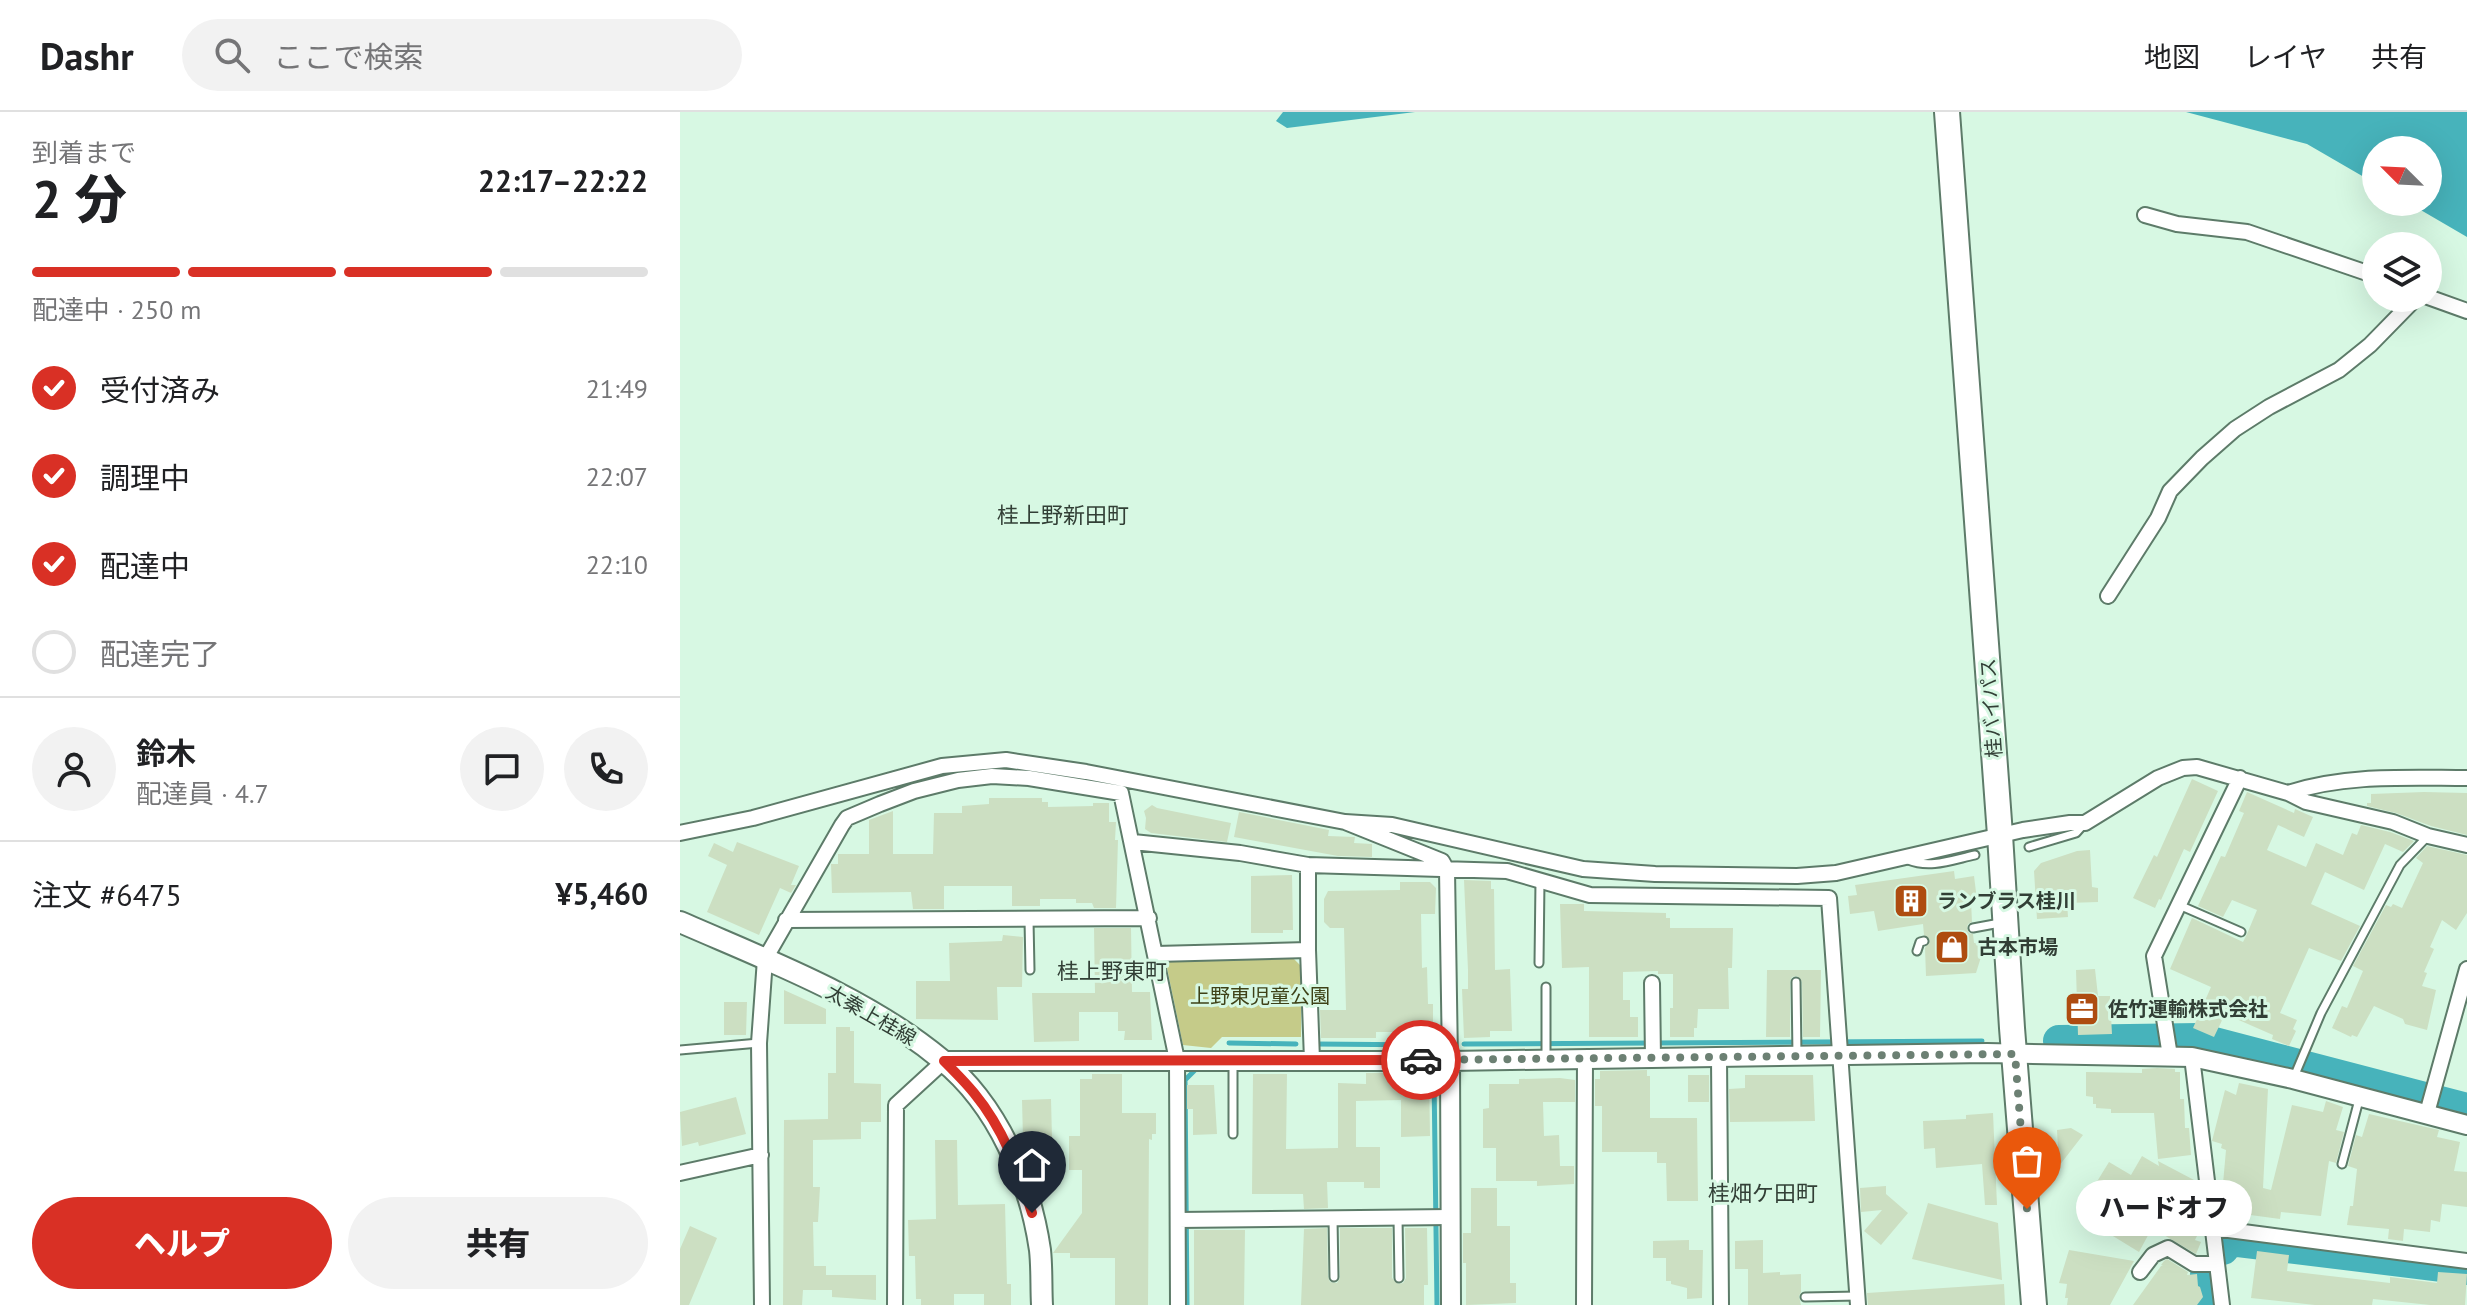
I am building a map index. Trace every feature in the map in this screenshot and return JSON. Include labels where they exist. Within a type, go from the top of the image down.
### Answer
[{"type":"highway","name":"桂バイパス","points":[[1947,112],[2034,1305]]},
{"type":"main road","name":"太秦上桂線","points":[[680,922],[765,959],[876,1014],[944,1061],[974,1092],[992,1118],[1018,1171],[1032,1213],[1038,1242],[1042,1305]]},
{"type":"street","points":[[2145,215],[2177,224],[2247,232],[2362,271]]},
{"type":"street","points":[[2442,302],[2467,311]]},
{"type":"street","points":[[2108,596],[2158,518],[2170,491],[2202,458],[2235,429],[2258,414],[2339,370],[2370,345],[2402,312]]},
{"type":"street","points":[[680,833],[753,818],[942,766],[1006,760],[1086,772],[1345,822],[1392,825],[1583,869],[1797,876],[1836,873],[2000,835],[2085,823],[2158,778],[2183,768],[2197,767],[2288,793],[2306,802],[2393,822],[2428,836],[2467,845]]},
{"type":"street","points":[[762,1305],[759,1043],[765,959],[847,818],[914,791],[958,780],[992,776],[1029,778],[1121,793],[1177,1060],[1178,1305]]},
{"type":"street","points":[[2168,1045],[2154,956],[2240,778]]},
{"type":"street","points":[[2288,793],[2348,781],[2467,778]]},
{"type":"street","points":[[1345,822],[1442,861],[1447,870],[1451,1305]]},
{"type":"street","points":[[1133,842],[1240,853],[1308,865],[1507,871],[1590,895],[1829,898],[1858,1300]]},
{"type":"street","points":[[1308,865],[1312,1060]]},
{"type":"street","points":[[786,920],[1149,918]]},
{"type":"street","points":[[1156,954],[1308,950]]},
{"type":"street","points":[[2430,1103],[2464,989],[2467,969]]},
{"type":"street","points":[[1652,983],[1653,1047]]},
{"type":"street","points":[[895,1305],[896,1105],[944,1061],[1450,1061],[1546,1049],[1585,1059],[1653,1047],[1719,1058],[1842,1057],[2015,1054],[2168,1045],[2192,1057],[2295,1075],[2360,1096],[2430,1103],[2467,1125]]},
{"type":"street","points":[[2192,1057],[2222,1305]]},
{"type":"street","points":[[1719,1058],[1721,1305]]},
{"type":"street","points":[[1584,1305],[1585,1059]]},
{"type":"street","points":[[680,1173],[761,1155]]},
{"type":"street","points":[[1178,1220],[1450,1217]]},
{"type":"street","points":[[2213,1228],[2467,1261]]},
{"type":"street","points":[[2140,1272],[2153,1255],[2168,1248],[2194,1264],[2217,1264]]},
{"type":"lane","points":[[2029,847],[2076,833],[2085,823]]},
{"type":"lane","points":[[2295,1075],[2321,1013],[2400,865],[2428,836]]},
{"type":"lane","points":[[1902,857],[1920,864],[1975,855]]},
{"type":"lane","points":[[1539,963],[1540,881]]},
{"type":"lane","points":[[2179,905],[2241,932]]},
{"type":"lane","points":[[1029,919],[1030,970]]},
{"type":"lane","points":[[1973,928],[2006,922]]},
{"type":"lane","points":[[1917,951],[1920,942],[1924,941]]},
{"type":"lane","points":[[1796,982],[1797,1057]]},
{"type":"lane","points":[[1546,987],[1546,1049]]},
{"type":"lane","points":[[680,1050],[759,1043]]},
{"type":"lane","points":[[1233,1060],[1233,1134]]},
{"type":"lane","points":[[2342,1164],[2360,1096]]},
{"type":"lane","points":[[1333,1218],[1334,1277]]},
{"type":"lane","points":[[1398,1218],[1399,1278]]},
{"type":"lane","points":[[1805,1297],[1858,1300]]},
{"type":"green space","name":"上野東児童公園","points":[[1291,956],[1301,966],[1301,1037],[1222,1037],[1211,1048],[1183,1045],[1165,958]]},
{"type":"water","points":[[1283,112],[1415,112],[1287,128],[1276,121]]},
{"type":"water","points":[[2186,112],[2467,112],[2467,237],[2431,216],[2442,216],[2442,136],[2362,136],[2362,176],[2307,144]]},
{"type":"building","points":[[2192,779],[2218,791],[2190,852],[2184,849],[2155,908],[2133,898],[2154,855],[2157,857]]},
{"type":"building","points":[[2247,792],[2294,813],[2295,809],[2313,817],[2304,837],[2278,825],[2267,850],[2306,867],[2316,843],[2343,855],[2352,833],[2357,835],[2361,825],[2414,841],[2403,852],[2385,844],[2364,890],[2325,872],[2311,904],[2360,926],[2341,961],[2309,948],[2280,1013],[2297,1020],[2289,1046],[2272,1039],[2273,1035],[2225,1014],[2214,1037],[2193,1028],[2211,987],[2170,969],[2192,918],[2243,942],[2247,934],[2257,910],[2232,900],[2223,917],[2198,906],[2221,856],[2225,857],[2244,813],[2239,811]]},
{"type":"building","points":[[2467,793],[2467,835],[2367,806],[2371,803],[2371,794]]},
{"type":"building","points":[[989,798],[1042,798],[1042,802],[1048,802],[1048,807],[1109,803],[1109,822],[1116,822],[1115,840],[1118,840],[1116,908],[1094,908],[1092,903],[1076,903],[1076,899],[1040,899],[1040,906],[1012,906],[1012,886],[944,886],[944,909],[913,909],[911,892],[832,893],[831,864],[838,864],[838,854],[869,854],[869,820],[893,811],[893,854],[933,854],[934,813],[962,813],[962,806],[989,804]]},
{"type":"building","points":[[1152,805],[1231,823],[1227,842],[1151,833],[1145,829],[1144,811]]},
{"type":"building","points":[[1239,812],[1329,830],[1328,836],[1355,837],[1354,843],[1372,844],[1372,857],[1338,856],[1234,837]]},
{"type":"building","points":[[737,842],[799,866],[791,885],[796,885],[791,893],[780,888],[759,935],[707,912],[727,865],[708,856],[714,843],[733,852]]},
{"type":"building","points":[[2427,846],[2467,855],[2467,913],[2456,930],[2442,920],[2430,947],[2434,949],[2424,972],[2427,973],[2422,986],[2436,990],[2427,1030],[2405,1024],[2403,1019],[2374,1006],[2357,1037],[2351,1037],[2332,1028],[2342,1006],[2347,1008],[2363,971],[2353,966],[2386,905],[2402,908],[2423,863],[2416,858]]},
{"type":"building","points":[[2090,850],[2092,887],[2098,888],[2098,902],[2067,903],[2068,917],[2037,919],[2034,871],[2041,863]]},
{"type":"building","name":"ランブラス桂川","points":[[1954,871],[1955,879],[1974,876],[1977,900],[1971,901],[1972,922],[1967,928],[1973,934],[1974,943],[1979,943],[1981,957],[1976,973],[1926,976],[1925,948],[1930,940],[1924,935],[1923,924],[1878,931],[1874,911],[1850,914],[1848,896],[1857,895],[1855,885]]},
{"type":"building","points":[[1292,875],[1293,930],[1251,933],[1251,876]]},
{"type":"building","points":[[1464,880],[1491,881],[1491,889],[1494,889],[1495,970],[1510,969],[1512,1031],[1490,1031],[1490,1037],[1464,1038],[1462,989],[1468,989],[1468,970]]},
{"type":"building","points":[[1400,882],[1430,882],[1436,888],[1435,914],[1421,914],[1422,968],[1427,967],[1428,1004],[1433,1004],[1433,1032],[1376,1032],[1376,1038],[1321,1038],[1320,1010],[1346,1010],[1344,928],[1330,928],[1324,922],[1324,899],[1328,891],[1400,890]]},
{"type":"building","points":[[1560,904],[1584,904],[1584,911],[1666,913],[1666,918],[1670,918],[1670,928],[1733,928],[1732,968],[1728,968],[1729,1009],[1698,1009],[1694,1037],[1670,1037],[1673,974],[1623,972],[1623,1000],[1630,1000],[1630,1017],[1638,1017],[1638,1037],[1589,1037],[1589,967],[1562,968]]},
{"type":"building","points":[[1094,928],[1131,928],[1132,992],[1150,992],[1152,1040],[1124,1040],[1125,1031],[1118,1031],[1118,1012],[1079,1012],[1079,1041],[1034,1042],[1032,993],[1095,993]]},
{"type":"building","points":[[1003,935],[1023,937],[1022,987],[997,987],[998,1020],[916,1019],[916,981],[950,981],[949,943],[1002,941]]},
{"type":"building","points":[[2095,969],[2098,996],[2110,996],[2112,1034],[2078,1035],[2076,970]]},
{"type":"building","points":[[1767,970],[1821,970],[1820,1037],[1803,1037],[1802,982],[1797,976],[1792,977],[1790,982],[1790,1037],[1766,1037]]},
{"type":"building","points":[[784,990],[826,1009],[826,1024],[784,1024]]},
{"type":"building","points":[[724,1002],[747,1002],[746,1035],[724,1035]]},
{"type":"building","points":[[836,1027],[850,1027],[850,1031],[854,1031],[854,1083],[881,1084],[881,1122],[861,1122],[861,1139],[813,1140],[813,1187],[820,1187],[818,1222],[813,1222],[814,1266],[826,1266],[826,1275],[876,1275],[876,1300],[832,1297],[832,1290],[803,1290],[802,1305],[783,1305],[784,1120],[828,1119],[828,1073],[836,1073]]},
{"type":"building","points":[[2142,1069],[2180,1072],[2180,1099],[2184,1099],[2185,1128],[2189,1128],[2191,1155],[2158,1159],[2154,1113],[2111,1113],[2111,1109],[2096,1108],[2093,1097],[2086,1096],[2086,1072],[2142,1073]]},
{"type":"building","points":[[1647,1070],[1647,1076],[1650,1076],[1650,1118],[1697,1118],[1698,1201],[1667,1201],[1666,1163],[1657,1163],[1657,1152],[1602,1152],[1602,1106],[1595,1106],[1595,1079],[1600,1079],[1600,1071]]},
{"type":"building","points":[[1366,1073],[1429,1073],[1430,1136],[1401,1137],[1401,1100],[1356,1101],[1356,1147],[1380,1147],[1380,1188],[1364,1188],[1364,1182],[1327,1182],[1328,1208],[1304,1209],[1303,1194],[1252,1194],[1253,1074],[1287,1074],[1286,1149],[1338,1148],[1338,1083],[1366,1084]]},
{"type":"building","points":[[1092,1074],[1122,1074],[1122,1113],[1156,1113],[1156,1134],[1152,1134],[1152,1140],[1149,1139],[1148,1305],[1115,1305],[1115,1258],[1070,1258],[1070,1253],[1053,1253],[1082,1213],[1082,1170],[1069,1170],[1069,1136],[1080,1136],[1080,1079],[1092,1079]]},
{"type":"building","points":[[1688,1075],[1709,1075],[1709,1102],[1688,1102]]},
{"type":"building","points":[[1745,1075],[1813,1075],[1815,1121],[1730,1122],[1729,1089],[1745,1088]]},
{"type":"building","points":[[1519,1079],[1575,1080],[1575,1102],[1543,1102],[1544,1136],[1559,1135],[1560,1166],[1574,1166],[1574,1184],[1537,1186],[1537,1181],[1496,1181],[1496,1148],[1483,1148],[1483,1109],[1489,1108],[1489,1084],[1519,1084]]},
{"type":"building","points":[[2239,1083],[2268,1089],[2263,1188],[2271,1190],[2292,1105],[2323,1112],[2326,1101],[2343,1107],[2336,1130],[2344,1132],[2336,1163],[2329,1161],[2321,1216],[2281,1212],[2280,1219],[2243,1214],[2241,1220],[2225,1216],[2230,1196],[2222,1195],[2226,1150],[2221,1148],[2222,1144],[2212,1141],[2225,1090],[2236,1095]]},
{"type":"building","points":[[1187,1085],[1214,1085],[1217,1134],[1193,1135],[1193,1109],[1187,1109]]},
{"type":"building","points":[[736,1097],[746,1134],[699,1146],[698,1142],[682,1146],[680,1112]]},
{"type":"building","points":[[1051,1099],[1052,1138],[1023,1139],[1022,1100]]},
{"type":"building","points":[[1993,1113],[1997,1205],[1985,1205],[1982,1164],[1936,1168],[1935,1148],[1924,1149],[1923,1121],[1966,1119],[1966,1115]]},
{"type":"building","points":[[2369,1114],[2439,1130],[2437,1137],[2460,1142],[2454,1171],[2467,1172],[2467,1207],[2442,1204],[2440,1222],[2431,1220],[2430,1232],[2404,1229],[2403,1241],[2388,1239],[2389,1229],[2347,1225],[2350,1206],[2353,1206],[2357,1169],[2348,1166],[2356,1135],[2362,1137]]},
{"type":"building","points":[[2071,1128],[2083,1135],[2059,1166],[2057,1130]]},
{"type":"building","points":[[935,1140],[957,1140],[958,1205],[1005,1204],[1007,1284],[1011,1284],[1011,1305],[984,1305],[984,1294],[954,1294],[954,1305],[921,1305],[921,1299],[916,1299],[915,1256],[909,1256],[908,1220],[936,1219]]},
{"type":"building","points":[[2142,1156],[2194,1180],[2199,1232],[2195,1240],[2201,1242],[2196,1254],[2152,1228],[2139,1252],[2077,1214],[2109,1162],[2131,1175]]},
{"type":"building","points":[[1886,1186],[1886,1194],[1908,1213],[1881,1245],[1864,1231],[1882,1210],[1861,1212],[1860,1188]]},
{"type":"building","points":[[1471,1188],[1497,1188],[1497,1226],[1510,1226],[1510,1283],[1516,1283],[1516,1303],[1466,1305],[1463,1233],[1471,1233]]},
{"type":"building","points":[[1928,1203],[1998,1223],[2002,1280],[1912,1259]]},
{"type":"building","points":[[690,1226],[717,1238],[689,1305],[680,1305],[680,1249]]},
{"type":"building","points":[[1327,1228],[1330,1282],[1337,1283],[1340,1278],[1340,1228],[1392,1228],[1392,1278],[1398,1284],[1406,1278],[1405,1228],[1427,1228],[1428,1285],[1424,1285],[1424,1305],[1301,1305],[1304,1229]]},
{"type":"building","points":[[1194,1230],[1245,1230],[1244,1305],[1194,1305]]},
{"type":"building","points":[[1689,1240],[1689,1250],[1703,1250],[1702,1298],[1687,1299],[1687,1288],[1666,1281],[1666,1258],[1653,1258],[1653,1241]]},
{"type":"building","points":[[1763,1240],[1763,1273],[1801,1274],[1801,1305],[1748,1305],[1748,1269],[1735,1269],[1735,1241]]},
{"type":"building","points":[[2069,1250],[2134,1261],[2110,1305],[2067,1305],[2067,1284],[2059,1283]]},
{"type":"building","points":[[2257,1251],[2289,1255],[2287,1271],[2390,1283],[2390,1277],[2437,1283],[2438,1272],[2467,1274],[2465,1305],[2373,1299],[2372,1305],[2315,1305],[2251,1298]]},
{"type":"building","points":[[2167,1259],[2188,1272],[2187,1275],[2197,1274],[2203,1297],[2197,1305],[2133,1305],[2161,1265]]},
{"type":"building","points":[[2004,1284],[2005,1305],[1868,1305],[1867,1293]]},
{"type":"waterway","points":[[2059,1041],[2199,1039],[2467,1109]]},
{"type":"waterway","points":[[1464,1044],[1982,1041]]},
{"type":"waterway","points":[[1229,1043],[1296,1044]]},
{"type":"waterway","points":[[1316,1044],[1433,1045]]},
{"type":"waterway","points":[[1187,1305],[1185,1080],[1194,1071]]},
{"type":"waterway","points":[[1434,1077],[1437,1305]]},
{"type":"waterway","points":[[2223,1249],[2230,1240],[2467,1269]]},
{"type":"waterway","points":[[2206,1275],[2210,1305]]},
{"type":"way so far","points":[[1421,1060],[2015,1054],[2027,1209]]},
{"type":"place","name":"ランブラス桂川","points":[[1911,901]]},
{"type":"place","name":"古本市場","points":[[1952,947]]},
{"type":"place","name":"佐竹運輸株式会社","points":[[2082,1009]]},
{"type":"place","name":"ハードオフ","points":[[2027,1209]]},
{"type":"district","name":"桂上野新田町","points":[[1063,515]]},
{"type":"district","name":"桂上野東町","points":[[1112,971]]},
{"type":"district","name":"桂畑ケ田町","points":[[1763,1193]]},
{"type":"route","points":[[1032,1213],[1018,1171],[992,1118],[974,1092],[944,1061],[1421,1060]]}]
